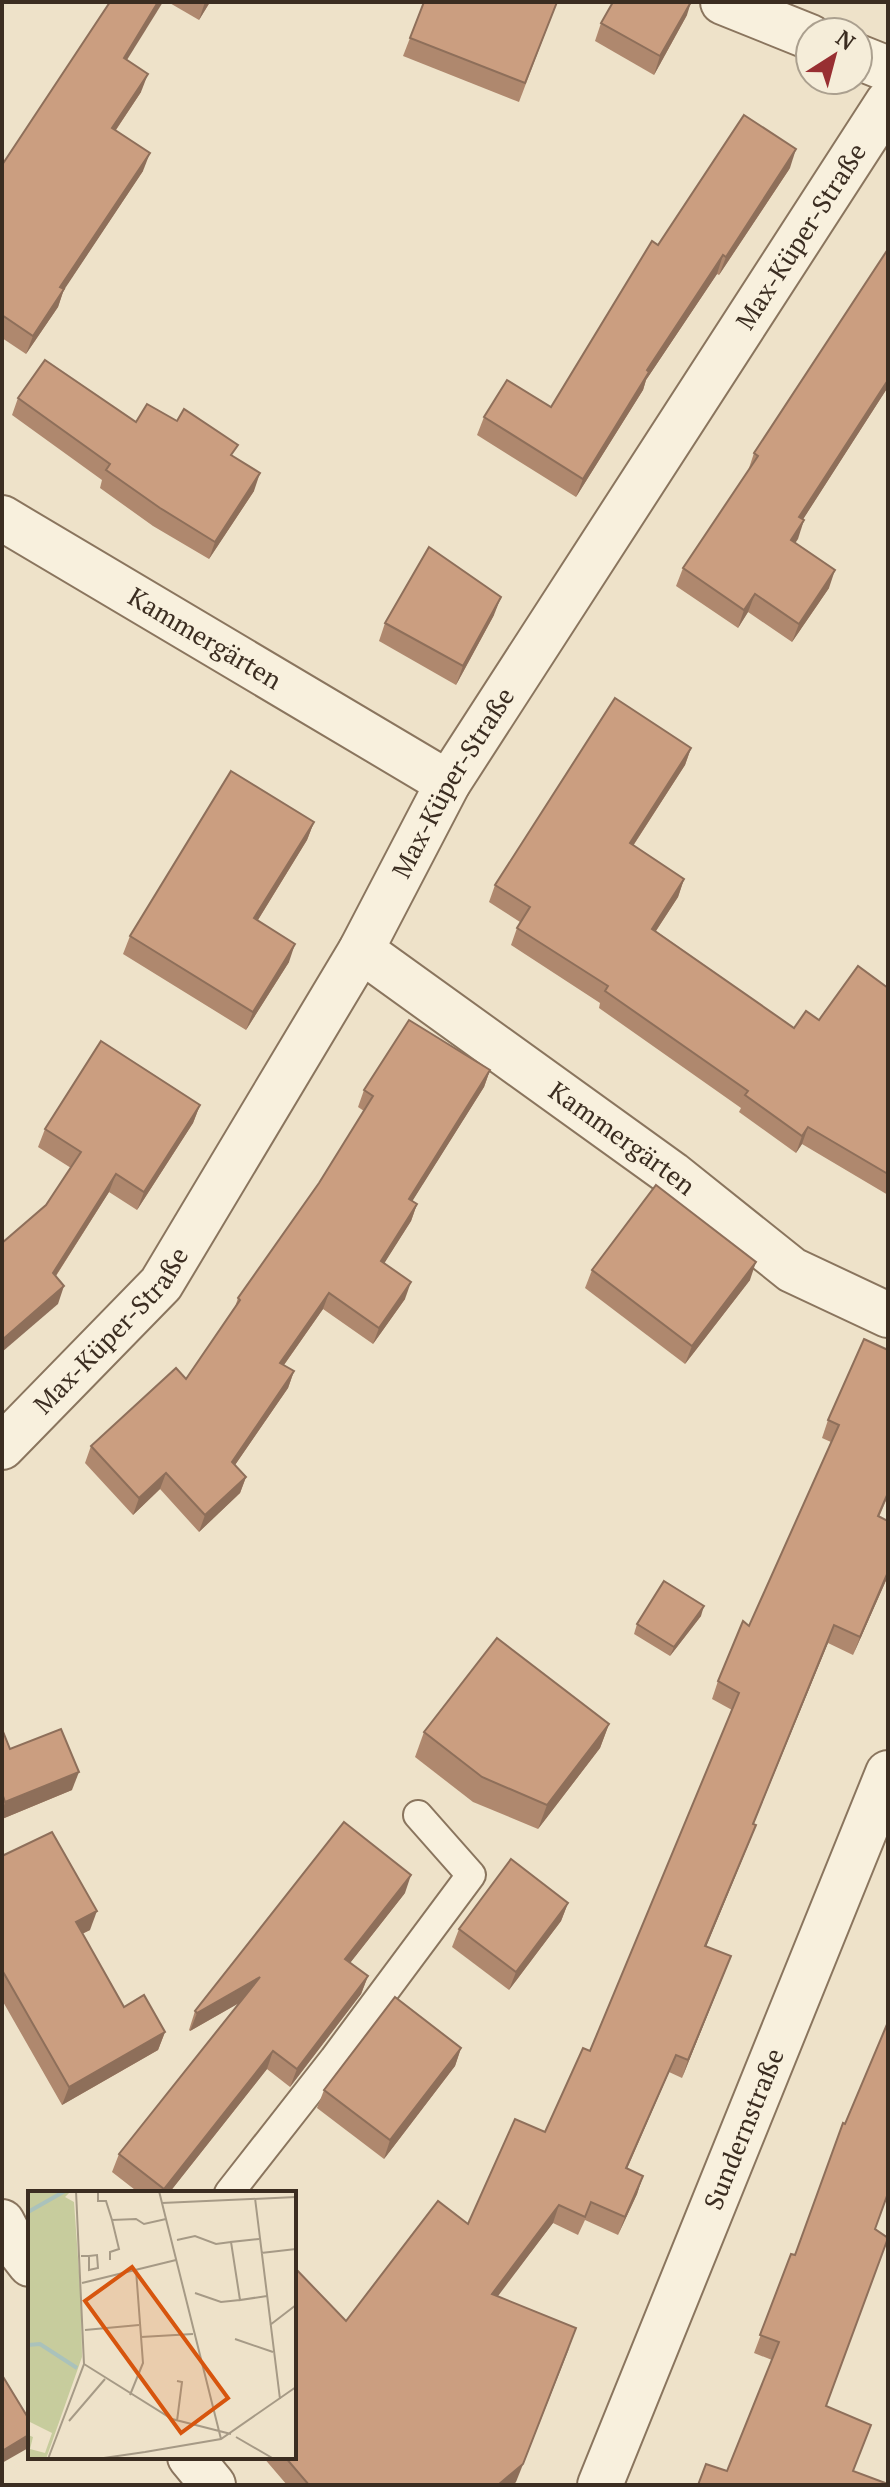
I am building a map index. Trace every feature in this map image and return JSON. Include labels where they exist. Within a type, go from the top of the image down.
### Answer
[{"type":"street","points":[[723,2],[794,31]]},
{"type":"street","name":"Max-Küper-Straße","points":[[2,1447],[161,1284],[361,950],[448,783],[888,102]]},
{"type":"street","name":"Kammergärten","points":[[2,518],[448,783]]},
{"type":"street","name":"Kammergärten","points":[[361,950],[672,1174],[792,1270],[888,1315]]},
{"type":"street","name":"Sundernstraße","points":[[600,2485],[888,1773]]},
{"type":"street","points":[[2,2222],[28,2261]]},
{"type":"street","points":[[192,2459],[213,2485]]},
{"type":"lane","points":[[231,2191],[471,1875],[418,1815]]},
{"type":"building","points":[[110,2],[158,2],[124,58],[148,74],[112,128],[150,153],[60,287],[64,289],[33,336],[2,315],[2,165]]},
{"type":"building","points":[[424,2],[557,2],[525,83],[410,38]]},
{"type":"building","points":[[613,2],[691,2],[660,56],[601,23]]},
{"type":"building","points":[[744,115],[796,149],[647,370],[649,372],[583,479],[484,417],[507,380],[551,407],[652,241],[658,245]]},
{"type":"building","points":[[888,249],[888,380],[799,517],[804,520],[791,540],[835,570],[799,624],[755,594],[744,610],[683,568],[758,456],[754,453]]},
{"type":"building","points":[[45,360],[136,422],[147,404],[177,421],[184,409],[238,445],[231,455],[260,473],[215,542],[106,470],[110,464],[18,398]]},
{"type":"building","points":[[429,547],[501,597],[463,666],[385,623]]},
{"type":"building","points":[[615,698],[691,748],[630,843],[684,879],[652,929],[794,1028],[806,1011],[819,1020],[858,966],[888,988],[888,1174],[808,1127],[802,1136],[745,1095],[748,1091],[605,991],[608,986],[517,928],[530,907],[495,885]]},
{"type":"building","points":[[231,771],[314,822],[254,918],[295,944],[253,1012],[130,936]]},
{"type":"building","points":[[409,1020],[490,1070],[409,1199],[417,1204],[381,1261],[411,1282],[379,1328],[329,1293],[280,1363],[294,1371],[232,1462],[246,1477],[205,1515],[166,1473],[139,1498],[91,1446],[176,1368],[186,1379],[240,1300],[238,1298],[319,1183],[373,1096],[364,1090]]},
{"type":"building","points":[[101,1041],[200,1105],[144,1192],[116,1174],[53,1273],[64,1286],[2,1340],[2,1243],[46,1205],[81,1152],[45,1129]]},
{"type":"building","points":[[656,1185],[756,1262],[692,1346],[592,1270]]},
{"type":"building","points":[[864,1339],[888,1350],[888,1493],[878,1516],[888,1521],[888,1572],[860,1637],[834,1625],[705,1946],[731,1956],[688,2060],[676,2055],[626,2168],[643,2176],[625,2217],[591,2202],[585,2217],[559,2205],[492,2294],[576,2328],[523,2464],[498,2485],[309,2485],[287,2459],[296,2459],[296,2269],[346,2321],[438,2201],[468,2224],[515,2119],[545,2132],[583,2048],[590,2051],[739,1693],[718,1681],[743,1621],[749,1626],[839,1425],[828,1420]]},
{"type":"building","points":[[664,1581],[704,1606],[674,1647],[637,1624]]},
{"type":"building","points":[[497,1638],[609,1724],[547,1805],[482,1777],[424,1732]]},
{"type":"building","points":[[2,1729],[10,1749],[61,1729],[79,1772],[5,1802],[2,1793]]},
{"type":"building","points":[[344,1822],[411,1875],[345,1959],[368,1976],[297,2069],[273,2051],[164,2189],[119,2154],[260,1977],[197,2013],[195,2011]]},
{"type":"building","points":[[52,1832],[97,1911],[76,1922],[124,2007],[144,1995],[165,2032],[69,2087],[2,1970],[2,1856]]},
{"type":"building","points":[[511,1859],[568,1903],[516,1972],[459,1929]]},
{"type":"building","points":[[395,1997],[461,2048],[390,2140],[324,2090]]},
{"type":"building","points":[[888,2022],[888,2193],[875,2229],[888,2238],[826,2406],[871,2425],[853,2471],[888,2485],[698,2485],[706,2464],[727,2471],[779,2342],[760,2335],[791,2254],[795,2255],[843,2123]]},
{"type":"building","points":[[2,2375],[28,2418],[28,2435],[2,2451]]}]
